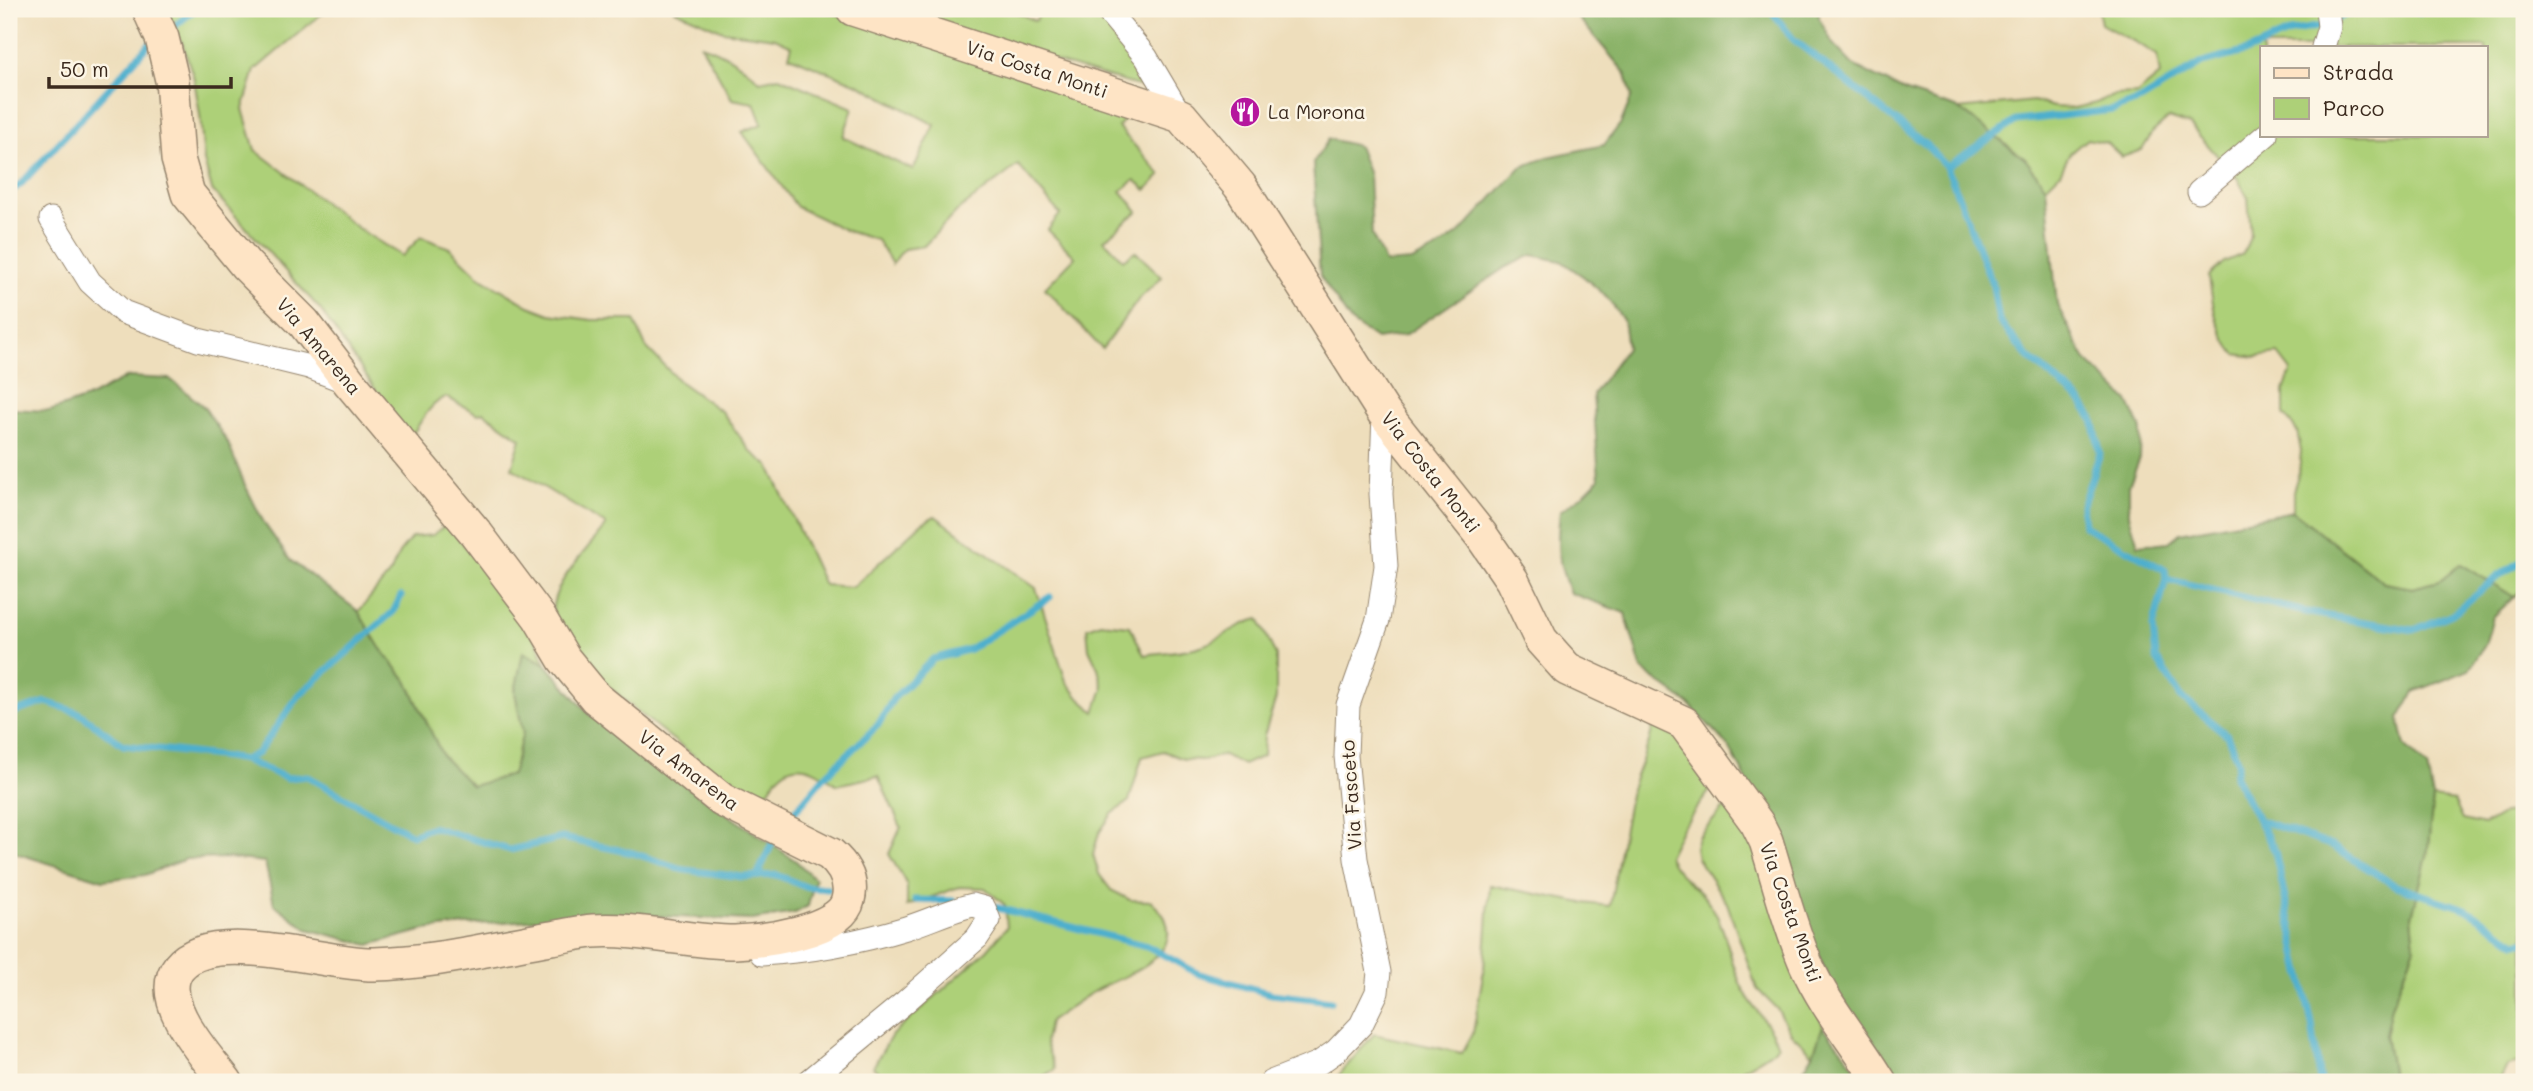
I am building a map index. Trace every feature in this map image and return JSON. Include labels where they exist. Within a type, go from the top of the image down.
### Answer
[{"type":"street","name":"Via Amarena","points":[[149,9],[162,38],[172,80],[178,159],[188,194],[246,265],[304,323],[350,383],[475,532],[538,617],[564,659],[596,698],[722,800],[830,854],[844,868],[849,880],[849,898],[844,910],[822,925],[801,932],[735,942],[593,931],[402,963],[370,964],[248,948],[205,951],[179,968],[172,990],[184,1025],[226,1082]]},
{"type":"street","name":"Via Costa Monti","points":[[853,9],[1181,116],[1240,186],[1384,414],[1481,535],[1512,580],[1541,640],[1567,668],[1684,723],[1757,823],[1766,841],[1806,964],[1832,1013],[1866,1058],[1880,1082]]},
{"type":"street","points":[[1106,9],[1146,57],[1181,116]]},
{"type":"street","points":[[2323,46],[2329,27],[2327,9]]},
{"type":"street","points":[[2199,192],[2265,136]]},
{"type":"street","points":[[51,219],[90,282],[123,312],[198,341],[309,367],[350,383]]},
{"type":"street","name":"Via Fasceto","points":[[1271,1082],[1319,1063],[1336,1051],[1361,1025],[1377,992],[1379,972],[1356,859],[1346,756],[1348,705],[1378,620],[1386,566],[1381,494],[1384,414]]},
{"type":"street","points":[[684,937],[689,948],[719,955],[779,953],[904,929],[973,905],[984,908],[989,920],[977,938],[808,1082]]},
{"type":"green space","points":[[165,9],[332,9],[320,15],[255,70],[243,109],[255,150],[359,229],[402,256],[421,237],[450,248],[480,277],[529,306],[550,314],[592,320],[634,320],[646,347],[680,382],[722,412],[751,452],[769,466],[824,585],[853,587],[922,523],[935,516],[1036,588],[1066,681],[1095,712],[1103,688],[1089,649],[1087,628],[1101,623],[1130,626],[1144,655],[1196,648],[1259,619],[1276,656],[1276,698],[1264,736],[1263,756],[1243,765],[1224,755],[1204,760],[1183,759],[1163,751],[1142,757],[1129,801],[1112,814],[1099,833],[1093,854],[1099,874],[1111,890],[1130,900],[1151,901],[1160,911],[1168,931],[1166,943],[1150,962],[1090,994],[1049,1022],[1045,1042],[1055,1069],[1034,1082],[937,1082],[929,1072],[917,1082],[889,1082],[873,1067],[892,1035],[987,950],[1007,927],[1005,905],[985,888],[959,887],[907,906],[907,885],[889,854],[901,827],[878,776],[837,785],[811,769],[796,767],[789,768],[780,775],[768,791],[730,784],[633,708],[586,664],[568,643],[556,622],[553,605],[567,574],[606,525],[512,468],[521,439],[483,412],[478,414],[446,397],[431,408],[412,435],[402,428],[320,309],[212,190],[204,161],[194,79],[183,45]]},
{"type":"green space","points":[[673,9],[821,9],[1131,112],[1118,127],[1161,175],[1146,190],[1135,180],[1121,191],[1138,211],[1104,240],[1123,260],[1135,251],[1162,277],[1139,299],[1102,349],[1045,288],[1075,257],[1048,230],[1060,214],[1018,165],[956,212],[924,246],[904,249],[892,264],[877,240],[847,231],[797,207],[742,132],[762,124],[754,103],[732,99],[701,45],[732,59],[760,81],[779,77],[853,108],[843,137],[913,170],[935,125],[860,85],[789,56],[792,46],[775,38],[723,31]]},
{"type":"green space","points":[[880,9],[1010,9],[1035,21],[1043,9],[1093,9],[1131,51],[1158,92]]},
{"type":"green space","points":[[1571,9],[1819,9],[1819,18],[1833,44],[1853,65],[1904,91],[1959,109],[2025,159],[2046,187],[2057,305],[2085,359],[2128,401],[2141,429],[2140,458],[2129,485],[2129,515],[2138,545],[2169,542],[2180,533],[2293,511],[2384,583],[2412,588],[2440,581],[2461,564],[2514,597],[2493,617],[2485,645],[2469,670],[2414,692],[2399,719],[2405,746],[2427,767],[2433,798],[2427,856],[2412,916],[2415,947],[2391,1006],[2385,1035],[2393,1082],[1893,1082],[1838,1006],[1768,820],[1729,747],[1689,704],[1642,670],[1625,613],[1570,593],[1560,562],[1560,511],[1583,495],[1599,479],[1593,394],[1627,347],[1623,320],[1607,297],[1561,261],[1532,255],[1506,267],[1405,335],[1376,339],[1351,322],[1320,276],[1313,163],[1329,139],[1358,146],[1369,175],[1372,235],[1385,263],[1412,261],[1438,248],[1462,231],[1521,167],[1548,157],[1604,145],[1621,123],[1632,96],[1626,74]]},
{"type":"green space","points":[[2098,9],[2524,9],[2524,587],[2514,597],[2461,564],[2440,581],[2412,588],[2384,583],[2293,511],[2293,491],[2299,472],[2301,451],[2297,431],[2284,414],[2284,391],[2291,371],[2278,354],[2256,357],[2235,354],[2219,326],[2212,298],[2209,276],[2224,262],[2243,254],[2251,235],[2248,198],[2238,179],[2190,125],[2169,118],[2153,132],[2142,150],[2122,157],[2107,143],[2087,139],[2070,153],[2060,173],[2046,187],[2025,159],[1959,109],[2033,101],[2054,107],[2074,108],[2115,95],[2137,94],[2160,75],[2157,55],[2101,24]]},
{"type":"green space","points":[[127,377],[170,379],[204,407],[228,443],[264,523],[290,560],[358,611],[380,648],[407,681],[443,757],[472,786],[512,775],[523,733],[515,692],[523,652],[546,664],[589,714],[687,787],[796,861],[815,879],[808,906],[795,913],[752,920],[603,914],[466,925],[424,930],[369,945],[307,929],[274,904],[265,862],[228,858],[186,859],[145,875],[103,880],[9,851],[9,409],[50,411],[90,397]]},
{"type":"green space","points":[[448,523],[481,568],[529,622],[546,664],[524,653],[515,692],[523,733],[512,775],[472,786],[443,757],[407,681],[380,648],[358,612],[391,572],[399,553],[412,537],[433,535]]},
{"type":"green space","points":[[1655,718],[1683,732],[1714,785],[1682,828],[1668,856],[1676,869],[1705,898],[1716,914],[1741,985],[1778,1045],[1730,1082],[1333,1082],[1374,1034],[1462,1053],[1473,1033],[1484,969],[1490,885],[1610,906],[1631,789]]},
{"type":"green space","points":[[2433,798],[2454,801],[2463,820],[2484,825],[2504,813],[2524,812],[2524,1062],[2507,1066],[2499,1082],[2393,1082],[2385,1035],[2391,1006],[2415,947],[2412,916],[2427,856]]},
{"type":"green space","points":[[1730,801],[1752,829],[1823,1026],[1813,1054],[1790,1032],[1778,1010],[1757,989],[1727,903],[1697,858],[1695,847],[1698,837]]},
{"type":"green space","points":[[1823,1026],[1867,1082],[1796,1082],[1813,1054]]},
{"type":"waterway","points":[[169,31],[195,9]]},
{"type":"waterway","points":[[1772,9],[1793,39],[1926,145],[1947,167],[1993,286],[1999,321],[2027,356],[2080,400],[2093,419],[2100,453],[2082,506],[2084,526],[2165,570],[2166,579],[2153,627],[2156,658],[2181,697],[2227,735],[2238,762],[2235,777],[2275,851],[2312,1024],[2320,1082]]},
{"type":"waterway","points":[[1947,167],[2016,121],[2113,110],[2141,100],[2202,63],[2248,51],[2293,31],[2322,26],[2357,9]]},
{"type":"waterway","points":[[2413,9],[2419,12],[2423,9]]},
{"type":"waterway","points":[[9,192],[21,184],[153,40]]},
{"type":"waterway","points":[[2166,579],[2310,613],[2414,630],[2452,614],[2501,574],[2524,560]]},
{"type":"waterway","points":[[244,760],[258,753],[299,695],[393,612],[401,596]]},
{"type":"waterway","points":[[785,823],[824,777],[878,725],[893,699],[933,659],[970,649],[1050,597]]},
{"type":"waterway","points":[[9,714],[46,702],[79,713],[123,745],[244,760],[287,778],[307,776],[412,835],[432,827],[510,850],[562,838],[633,853],[685,870],[743,877],[777,875],[806,887],[828,889]]},
{"type":"waterway","points":[[2259,820],[2330,845],[2396,886],[2466,909],[2516,942],[2524,942]]},
{"type":"waterway","points":[[757,876],[776,835]]},
{"type":"waterway","points":[[915,900],[954,901]]},
{"type":"waterway","points":[[990,906],[1147,946],[1199,974],[1272,994],[1331,1001]]},
{"type":"place","name":"La Morona","points":[[1245,112]]}]
